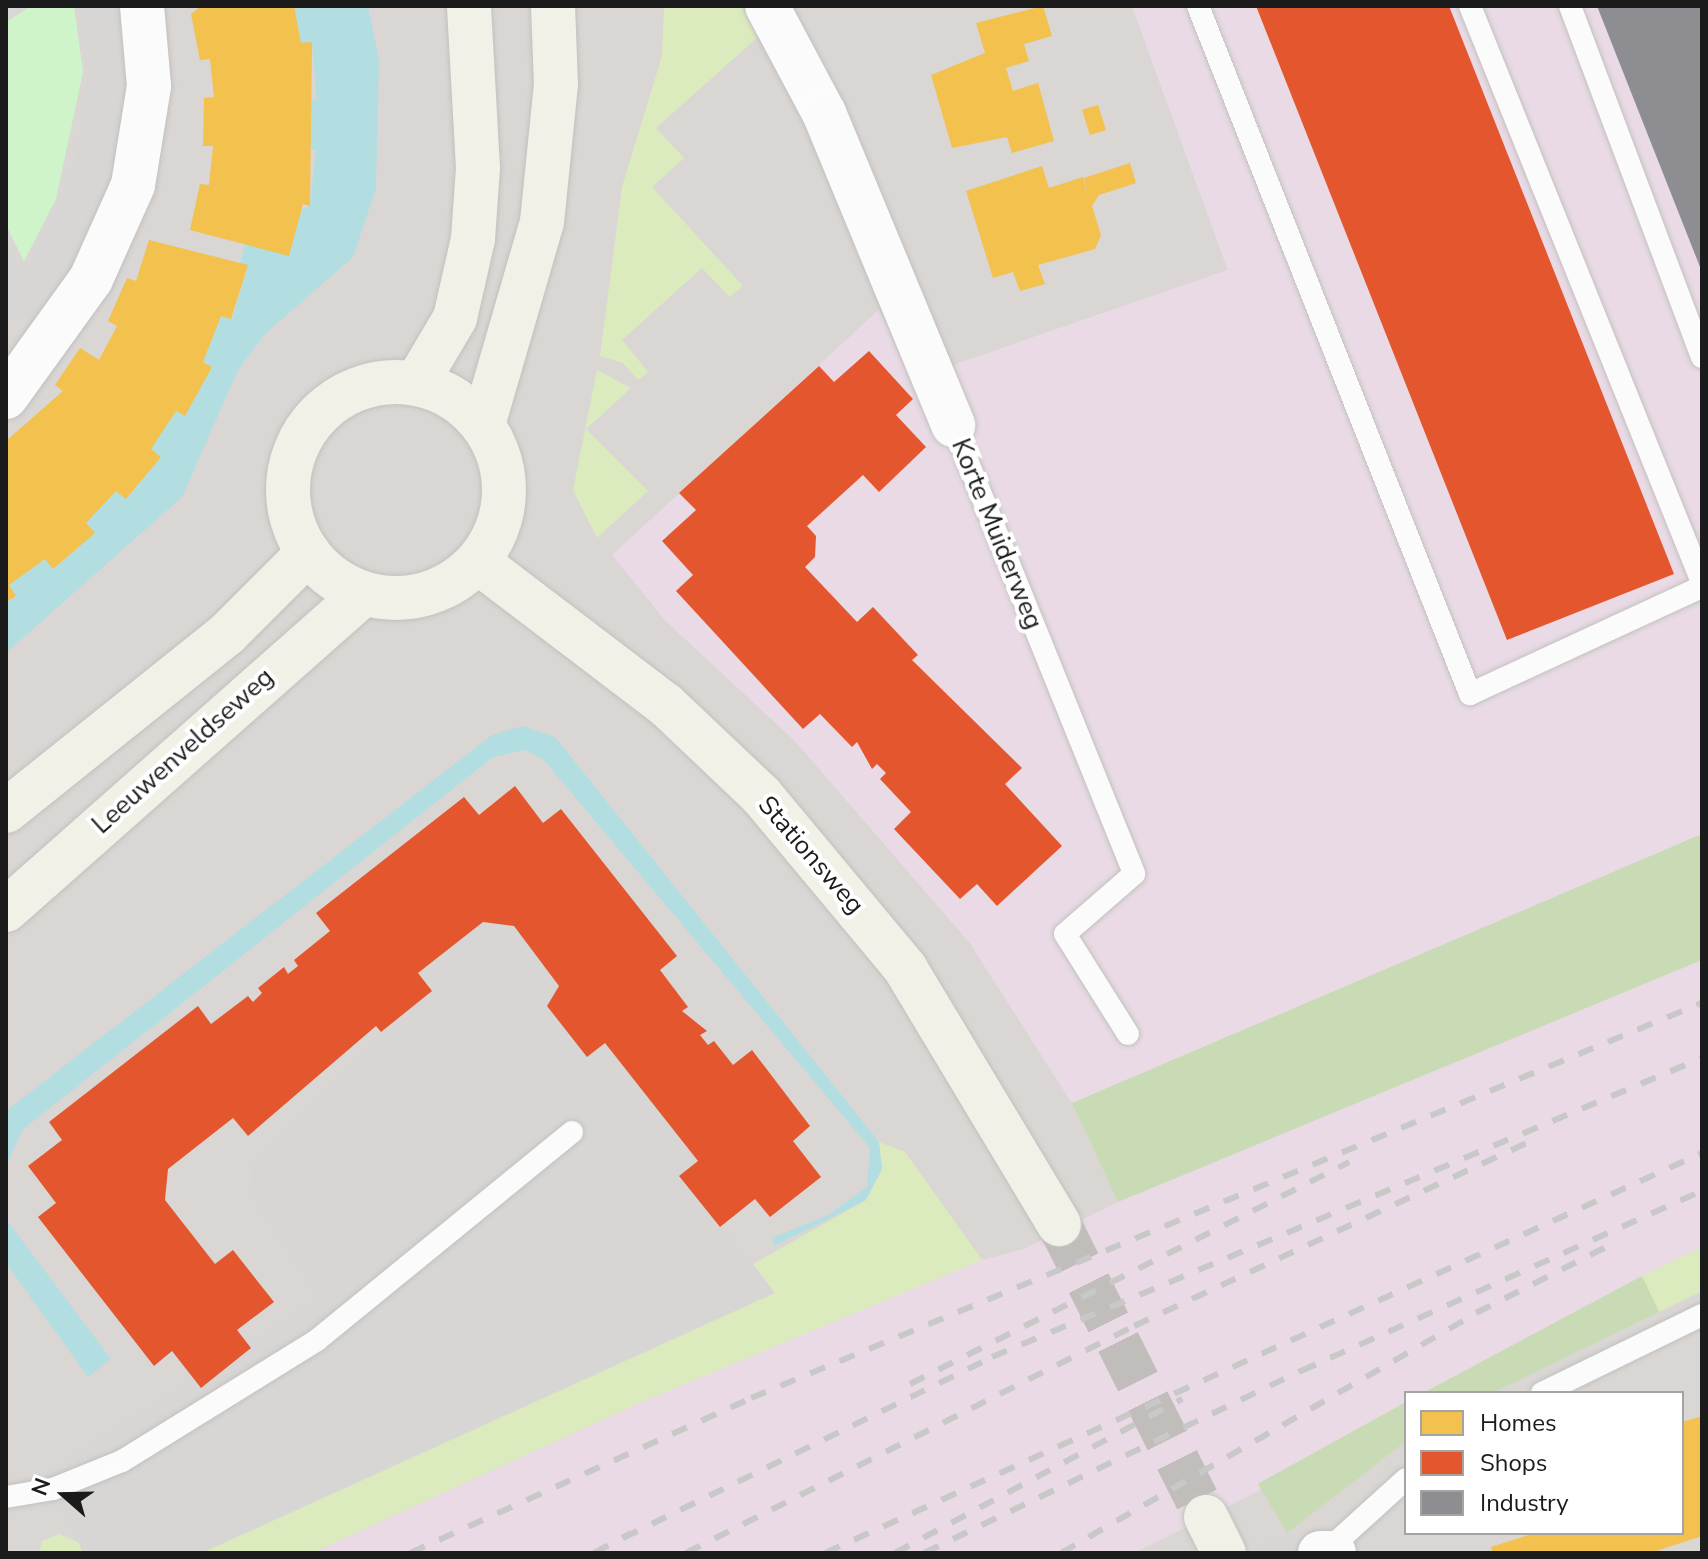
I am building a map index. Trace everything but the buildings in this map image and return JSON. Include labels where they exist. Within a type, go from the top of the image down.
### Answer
[{"type":"main road","points":[[416,384],[455,318],[473,239],[478,168],[469,6]]},
{"type":"main road","points":[[483,425],[542,222],[556,84],[553,6]]},
{"type":"main road","points":[[416,384],[453,398],[483,425],[499,458],[505,494],[498,530],[478,562],[445,588],[405,599],[363,594],[308,553],[288,493],[305,432],[354,391],[416,384]]},
{"type":"main road","points":[[6,811],[227,634],[308,553]]},
{"type":"main road","name":"Stationsweg","points":[[478,562],[666,705],[780,817],[905,968],[1059,1224]]},
{"type":"main road","name":"Leeuwenveldseweg","points":[[6,910],[363,594]]},
{"type":"street","points":[[12,377],[91,279],[133,185],[149,86],[142,6]]},
{"type":"street","name":"Korte Muiderweg","points":[[767,6],[824,113],[953,425]]},
{"type":"lane","points":[[1198,6],[1470,694],[1702,584],[1470,6]]},
{"type":"lane","points":[[1570,6],[1702,357]]},
{"type":"lane","name":"Korte Muiderweg","points":[[953,425],[1134,874],[1065,934],[1128,1034]]},
{"type":"lane","points":[[6,1497],[53,1489],[122,1461],[317,1340],[572,1132]]},
{"type":"lane","points":[[1546,1391],[1702,1315]]},
{"type":"lane","points":[[1328,1551],[1404,1481]]},
{"type":"shaded area","points":[[6,6],[1132,6],[1228,270],[910,380],[879,310],[613,555],[665,620],[796,742],[970,943],[1072,1103],[1258,1483],[1404,1403],[1404,1535],[1684,1535],[1684,1391],[1427,1391],[1702,1247],[1702,1553],[6,1553]]},
{"type":"shaded area","points":[[80,6],[122,6],[129,92],[115,183],[79,266],[37,318],[13,318],[6,314],[6,242],[23,275],[76,160],[86,68]]},
{"type":"shaded area","points":[[1132,6],[1702,6],[1702,1247],[1427,1391],[1404,1391],[1404,1403],[1259,1483],[1261,1490],[1134,1553],[312,1553],[637,1404],[953,1268],[1023,1249],[1118,1202],[1072,1103],[970,943],[796,742],[665,620],[612,555],[879,310],[911,380],[1228,270]]},
{"type":"shaded area","points":[[483,922],[514,926],[559,986],[547,1006],[587,1057],[605,1043],[698,1161],[680,1176],[776,1292],[202,1553],[83,1553],[44,1473],[319,1298],[251,1198],[253,1162],[381,1032],[432,992],[418,973]]},
{"type":"green space","points":[[31,6],[74,6],[83,72],[56,199],[24,261],[6,225],[6,22]]},
{"type":"green space","points":[[664,6],[742,6],[758,37],[656,128],[684,158],[652,187],[743,286],[730,297],[702,268],[622,340],[648,372],[638,380],[623,363],[600,356],[622,187],[662,56]]},
{"type":"green space","points":[[597,370],[631,388],[586,429],[648,491],[597,538],[573,490]]},
{"type":"green space","points":[[1702,834],[1702,960],[1118,1202],[1072,1103]]},
{"type":"green space","points":[[879,1142],[905,1152],[982,1260],[637,1404],[312,1553],[202,1553],[775,1293],[753,1264],[866,1200],[882,1169]]},
{"type":"green space","points":[[1702,1247],[1702,1291],[1659,1312],[1642,1276]]},
{"type":"green space","points":[[1642,1276],[1659,1312],[1496,1391],[1427,1391]]},
{"type":"green space","points":[[1404,1403],[1404,1443],[1287,1533],[1258,1484]]},
{"type":"green space","points":[[59,1534],[78,1542],[83,1553],[39,1553],[42,1541]]},
{"type":"water","points":[[294,6],[368,6],[379,60],[376,188],[353,257],[265,334],[238,370],[182,497],[6,653],[6,602],[16,596],[9,585],[45,559],[54,569],[94,533],[86,523],[116,491],[127,499],[161,457],[151,449],[176,411],[185,416],[212,367],[203,362],[221,316],[232,319],[248,266],[240,264],[245,244],[310,205],[316,150],[306,149],[306,100],[317,99],[312,43],[301,43]]},
{"type":"water","points":[[523,726],[555,737],[879,1142],[882,1169],[866,1200],[774,1246],[772,1238],[828,1215],[867,1187],[870,1148],[543,759],[525,750],[493,757],[22,1130],[6,1167],[6,1111],[492,735]]},
{"type":"water","points":[[6,1219],[111,1359],[88,1377],[6,1263]]},
{"type":"pier","points":[[1287,1533],[1297,1553],[1245,1553]]},
{"type":"tunnel","points":[[1059,1224],[1206,1517]]},
{"type":"railway","points":[[410,1553],[751,1398],[1702,1003]]},
{"type":"railway","points":[[623,1538],[992,1357],[1702,1058]]},
{"type":"railway","points":[[686,1553],[1134,1326],[1535,1139]]},
{"type":"railway","points":[[825,1553],[1702,1153]]},
{"type":"railway","points":[[910,1384],[1349,1162]]},
{"type":"railway","points":[[924,1553],[1301,1371],[1702,1191]]},
{"type":"railway","points":[[1061,1553],[1476,1313],[1616,1242]]},
{"type":"railway","points":[[895,1553],[1182,1399]]},
{"type":"railway","points":[[594,1553],[631,1533]]}]
